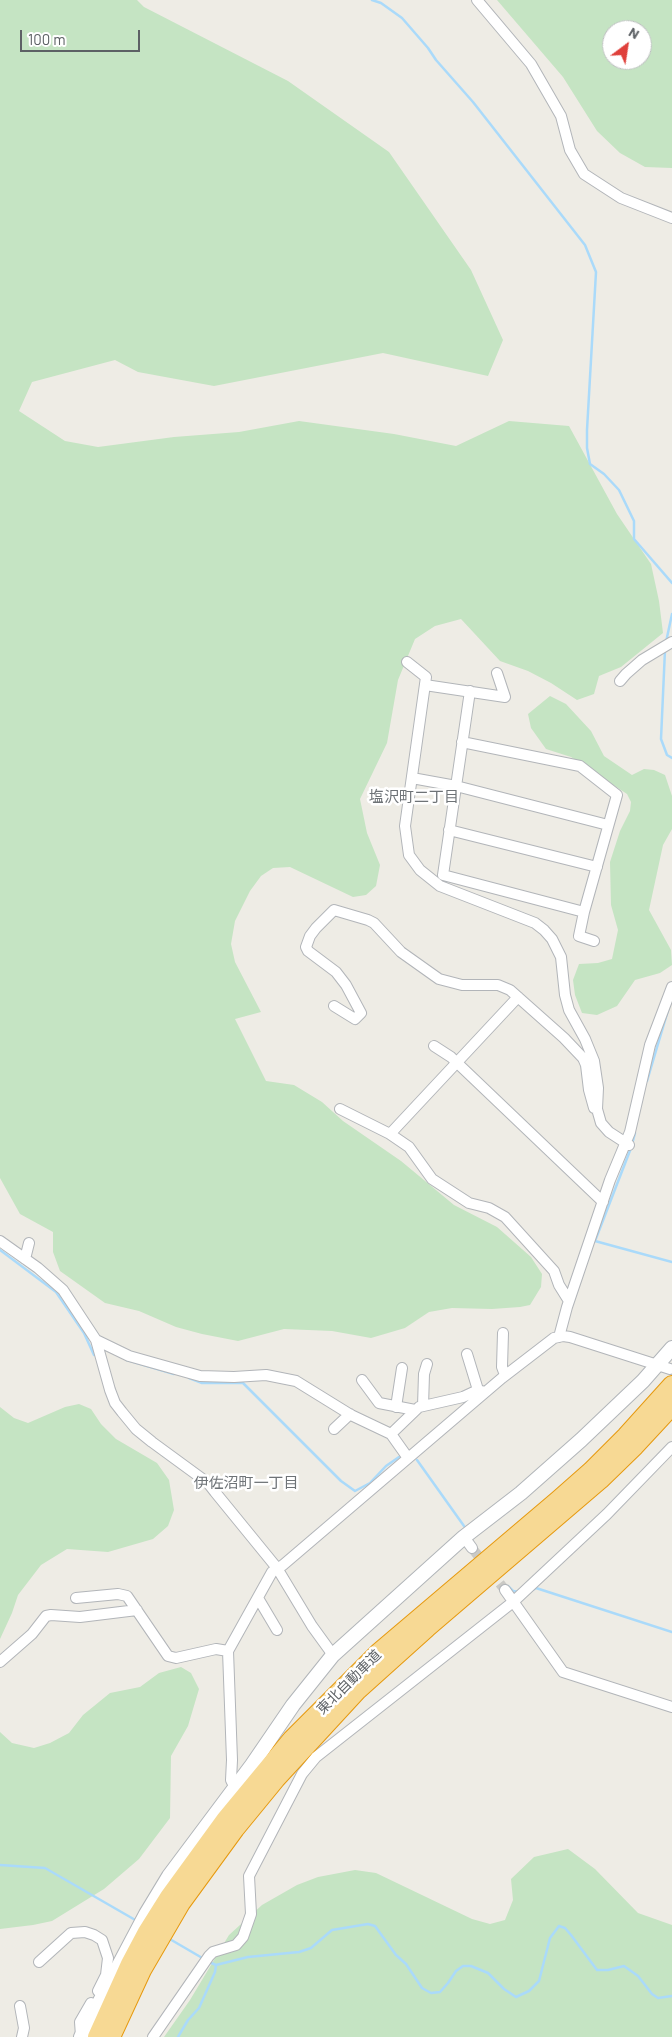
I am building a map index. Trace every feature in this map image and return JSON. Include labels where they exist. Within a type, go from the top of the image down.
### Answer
[{"type":"highway","name":"東北自動車道","points":[[97,2037],[130,1964],[169,1897],[225,1820],[287,1745],[379,1652],[591,1471],[626,1436],[666,1373]]},
{"type":"highway","name":"東北自動車道","points":[[111,2037],[142,1970],[181,1904],[235,1829],[276,1778],[358,1690],[600,1480],[672,1406]]},
{"type":"street","points":[[477,0],[531,64],[561,116],[570,150],[584,174],[621,198],[672,218]]},
{"type":"street","points":[[620,681],[647,656],[672,642]]},
{"type":"street","points":[[407,662],[426,677],[405,826],[409,855],[414,863],[440,886],[535,923],[544,930],[558,949],[562,957],[565,995],[569,1010],[585,1039],[594,1061],[598,1088],[598,1115]]},
{"type":"street","points":[[425,685],[505,697],[497,673]]},
{"type":"street","points":[[470,691],[443,875],[584,912]]},
{"type":"street","points":[[462,742],[580,766],[617,795],[584,912],[580,936],[594,941]]},
{"type":"street","points":[[412,778],[456,786],[608,825]]},
{"type":"street","points":[[449,830],[597,867]]},
{"type":"street","points":[[334,1006],[355,1019],[360,1013],[346,985],[336,972],[312,954],[306,947],[310,936],[316,928],[334,910],[374,923],[401,952],[439,979],[462,985],[498,985],[507,988],[564,1038],[582,1058],[586,1065],[592,1104],[601,1123],[608,1132],[628,1144]]},
{"type":"street","points":[[559,1337],[569,1301],[603,1202],[628,1144],[650,1045],[672,987]]},
{"type":"street","points":[[390,1134],[518,997]]},
{"type":"street","points":[[434,1046],[456,1063],[603,1202]]},
{"type":"street","points":[[340,1109],[390,1134],[409,1147],[432,1179],[469,1203],[489,1208],[505,1216],[554,1271],[558,1285],[569,1301]]},
{"type":"street","points":[[0,1241],[54,1280],[63,1290],[96,1340],[115,1403],[136,1429],[208,1483],[277,1568],[312,1626],[333,1655]]},
{"type":"street","points":[[25,1259],[29,1243]]},
{"type":"street","points":[[503,1334],[502,1367],[505,1375]]},
{"type":"street","points":[[235,1788],[231,1780],[228,1651],[272,1572],[283,1565],[408,1458],[482,1391],[543,1345],[559,1337],[570,1337],[666,1373]]},
{"type":"street","points":[[96,1340],[129,1356],[200,1376],[234,1377],[266,1375],[296,1381],[350,1414],[391,1434],[408,1458]]},
{"type":"street","points":[[81,2037],[168,1876],[235,1788],[293,1705],[333,1655],[464,1537],[521,1493],[615,1409],[666,1373],[672,1348]]},
{"type":"street","points":[[467,1354],[482,1391]]},
{"type":"street","points":[[391,1434],[419,1408],[427,1364]]},
{"type":"street","points":[[396,1407],[402,1368]]},
{"type":"street","points":[[362,1380],[379,1403],[396,1407],[419,1408],[482,1391]]},
{"type":"street","points":[[334,1430],[350,1414]]},
{"type":"street","points":[[153,2037],[209,1956],[213,1952],[236,1945],[243,1937],[251,1914],[249,1876],[302,1774],[316,1757],[513,1602],[607,1514],[672,1446]]},
{"type":"street","points":[[464,1537],[472,1548]]},
{"type":"street","points":[[505,1590],[563,1672],[672,1707]]},
{"type":"street","points":[[76,1598],[118,1594],[127,1596],[168,1656],[176,1658],[216,1649],[228,1651]]},
{"type":"street","points":[[91,1597],[93,1615]]},
{"type":"street","points":[[258,1598],[276,1630]]},
{"type":"street","points":[[0,1662],[32,1634],[46,1616],[80,1617],[137,1610]]},
{"type":"street","points":[[39,1962],[71,1934],[85,1932],[102,1940],[108,1958],[106,1975],[80,2022],[81,2037]]},
{"type":"street","points":[[20,2006],[24,2028],[22,2037]]},
{"type":"green space","points":[[0,0],[137,0],[144,7],[288,81],[389,152],[471,270],[503,340],[488,376],[383,353],[214,386],[138,372],[115,360],[32,382],[19,411],[65,441],[98,447],[174,437],[239,432],[299,421],[394,434],[456,446],[509,421],[569,426],[617,514],[651,564],[659,601],[663,633],[621,667],[599,676],[594,694],[577,700],[528,671],[500,661],[461,619],[435,626],[415,639],[398,680],[387,743],[360,799],[367,833],[380,865],[376,886],[366,895],[353,897],[290,867],[273,868],[261,876],[250,891],[235,921],[231,944],[235,962],[261,1012],[235,1019],[266,1081],[294,1085],[322,1102],[343,1121],[401,1161],[454,1205],[497,1227],[531,1257],[542,1274],[541,1287],[530,1305],[492,1309],[452,1308],[429,1312],[405,1328],[371,1338],[332,1331],[284,1329],[238,1341],[202,1334],[176,1327],[139,1311],[105,1303],[60,1271],[53,1252],[53,1232],[20,1214],[0,1178]]},
{"type":"green space","points":[[497,0],[672,0],[672,168],[645,167],[620,153],[597,131],[563,77]]},
{"type":"green space","points":[[550,696],[566,704],[591,731],[604,756],[632,775],[644,769],[654,770],[665,775],[672,796],[672,829],[663,845],[649,910],[671,950],[672,965],[660,973],[635,980],[617,1006],[597,1015],[582,1013],[575,995],[573,980],[579,964],[598,963],[612,959],[618,930],[611,905],[610,862],[620,831],[630,811],[631,802],[627,794],[571,757],[546,749],[531,728],[528,714]]},
{"type":"green space","points":[[79,1404],[91,1409],[101,1424],[116,1439],[157,1463],[169,1480],[174,1510],[168,1526],[153,1539],[108,1552],[67,1549],[41,1565],[18,1595],[0,1639],[0,1407],[14,1418],[28,1423],[65,1407]]},
{"type":"green space","points":[[181,1667],[191,1673],[199,1689],[188,1726],[171,1756],[170,1818],[139,1859],[104,1889],[52,1921],[0,1929],[0,1732],[12,1743],[34,1748],[50,1743],[69,1733],[83,1715],[110,1693],[140,1687],[159,1673]]},
{"type":"green space","points":[[568,1849],[595,1869],[638,1913],[672,1925],[672,2037],[164,2037],[190,2000],[229,1935],[262,1905],[297,1885],[318,1877],[355,1870],[376,1873],[472,1919],[490,1924],[505,1920],[513,1900],[511,1879],[534,1857]]},
{"type":"waterway","points":[[372,0],[381,3],[402,18],[473,102],[585,245],[596,272],[587,430],[587,448],[590,464],[604,474],[619,490],[634,521],[634,539],[672,583]]},
{"type":"waterway","points":[[666,642],[672,614]]},
{"type":"waterway","points":[[665,650],[661,739],[667,755],[672,758]]},
{"type":"waterway","points":[[647,1081],[669,1007]]},
{"type":"waterway","points":[[635,1133],[595,1241],[672,1262]]},
{"type":"waterway","points":[[0,1250],[56,1292],[84,1333],[94,1355],[96,1354]]},
{"type":"waterway","points":[[127,1360],[174,1374]]},
{"type":"waterway","points":[[189,1378],[202,1383],[243,1383],[341,1481],[355,1491],[370,1483],[386,1466],[399,1457]]},
{"type":"waterway","points":[[417,1460],[464,1526]]},
{"type":"waterway","points":[[508,1586],[513,1591],[519,1592]]},
{"type":"waterway","points":[[531,1591],[536,1588],[672,1632]]},
{"type":"waterway","points":[[0,1865],[45,1868],[137,1921]]},
{"type":"waterway","points":[[209,1962],[216,1965],[248,1957],[299,1952],[311,1948],[332,1930],[368,1924],[375,1926],[396,1955],[406,1964],[422,1988],[431,1993],[440,1992],[456,1971],[463,1966],[471,1966],[488,1973],[504,1989],[516,1997],[529,1991],[539,1981],[550,1938],[559,1926],[565,1928],[597,1970],[608,1970],[624,1966],[638,1976],[652,1994],[658,1998],[672,1996]]},
{"type":"waterway","points":[[168,1938],[204,1959]]},
{"type":"waterway","points":[[178,2037],[188,2020],[199,2008],[215,1972],[216,1965]]},
{"type":"tunnel","points":[[472,1548],[505,1590]]},
{"type":"district","name":"塩沢町二丁目","points":[[414,797]]},
{"type":"district","name":"伊佐沼町一丁目","points":[[246,1483]]}]
